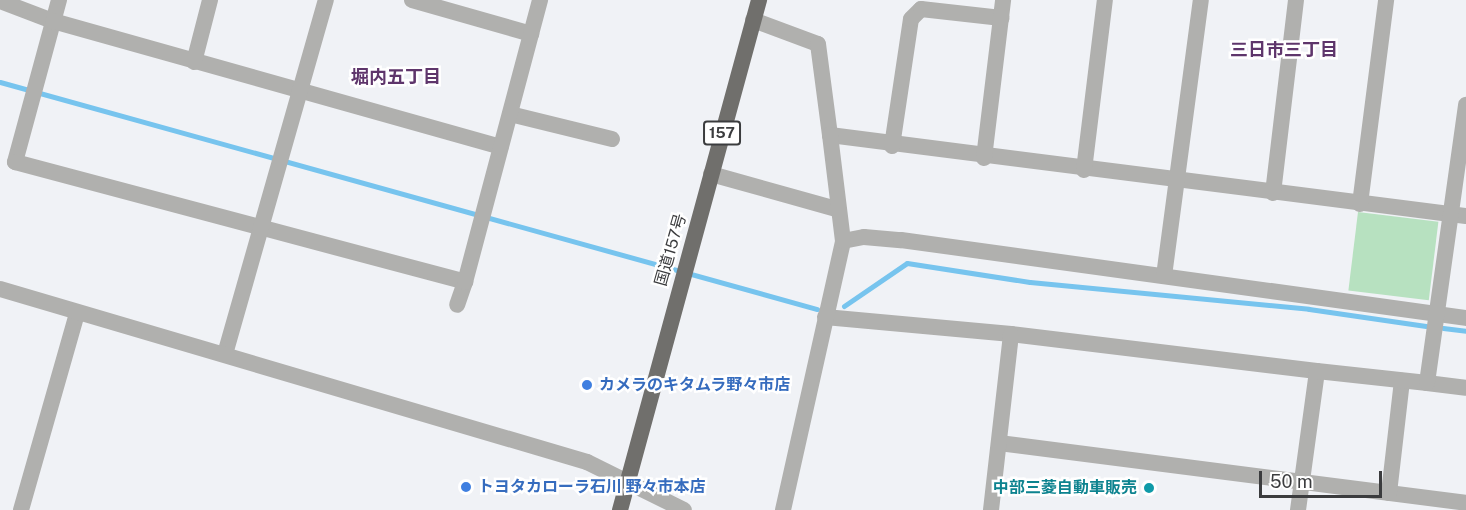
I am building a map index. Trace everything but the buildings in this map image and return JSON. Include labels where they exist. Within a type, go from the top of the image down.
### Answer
[{"type":"highway","name":"国道157号","points":[[620,510],[683,272],[759,0]]},
{"type":"street","points":[[59,0],[15,162],[465,282]]},
{"type":"street","points":[[194,62],[210,0]]},
{"type":"street","points":[[225,354],[326,0]]},
{"type":"street","points":[[412,0],[531,34]]},
{"type":"street","points":[[457,305],[540,0]]},
{"type":"street","points":[[984,158],[1003,0]]},
{"type":"street","points":[[1084,170],[1105,0]]},
{"type":"street","points":[[1164,276],[1201,0]]},
{"type":"street","points":[[1273,193],[1296,0]]},
{"type":"street","points":[[1360,204],[1386,0]]},
{"type":"street","points":[[0,1],[53,21],[501,147]]},
{"type":"street","points":[[892,146],[911,19],[921,9],[1001,18]]},
{"type":"street","points":[[753,20],[818,44],[830,135],[836,209],[843,242],[783,510]]},
{"type":"street","points":[[1427,383],[1438,314],[1459,215],[1466,105]]},
{"type":"street","points":[[510,114],[612,140]]},
{"type":"street","points":[[830,135],[984,158],[1459,215]]},
{"type":"street","points":[[711,174],[836,209]]},
{"type":"street","points":[[843,242],[864,237],[901,240],[1466,318]]},
{"type":"street","points":[[0,289],[587,462],[684,510]]},
{"type":"street","points":[[21,510],[77,313]]},
{"type":"street","points":[[825,317],[1011,334],[1466,388]]},
{"type":"street","points":[[991,510],[1011,334]]},
{"type":"street","points":[[1298,510],[1317,370]]},
{"type":"street","points":[[1389,493],[1402,381]]},
{"type":"street","points":[[999,443],[1466,503]]},
{"type":"green space","points":[[1358,212],[1438,222],[1429,300],[1348,290]]},
{"type":"waterway","points":[[0,82],[817,309]]},
{"type":"waterway","points":[[844,306],[907,263],[1030,282],[1309,309],[1426,326]]},
{"type":"waterway","points":[[1443,328],[1466,331]]},
{"type":"place","name":"カメラのキタムラ野々市店","points":[[587,385]]},
{"type":"place","name":"トヨタカローラ石川 野々市本店","points":[[466,487]]},
{"type":"place","name":"中部三菱自動車販売","points":[[1149,488]]},
{"type":"district","name":"三日市三丁目","points":[[1284,50]]},
{"type":"district","name":"堀内五丁目","points":[[396,77]]}]
